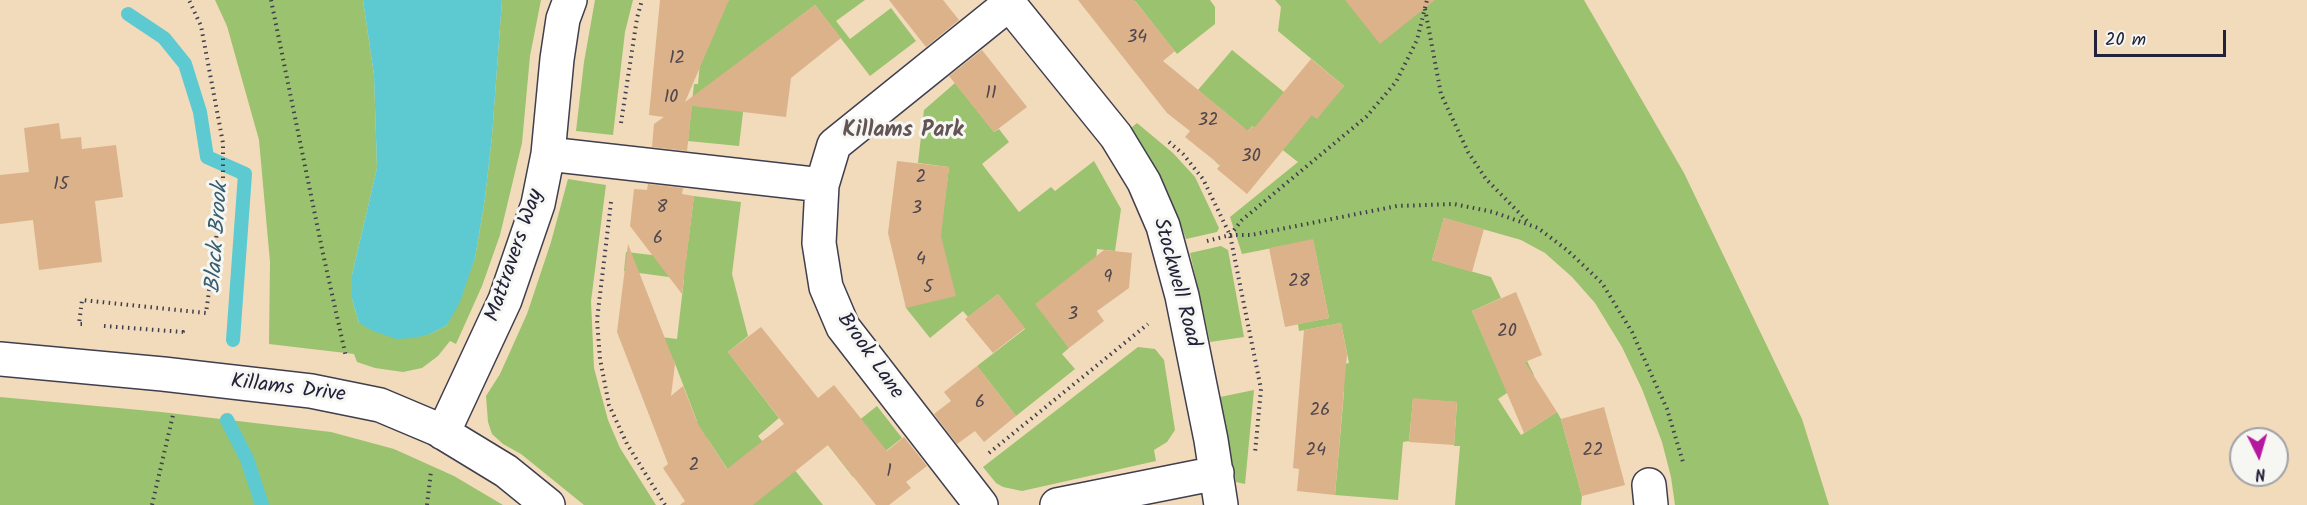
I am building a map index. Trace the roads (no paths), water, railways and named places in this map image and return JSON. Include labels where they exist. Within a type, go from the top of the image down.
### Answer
[{"type":"street","name":"Mattravers Way","points":[[443,433],[505,300],[538,204],[548,154],[563,19],[570,0]]},
{"type":"street","name":"Brook Lane","points":[[981,505],[843,327],[826,287],[819,243],[822,185],[834,145],[1007,2]]},
{"type":"street","name":"Stockwell Road","points":[[1007,2],[1116,136],[1144,182],[1170,250],[1182,296],[1217,473],[1221,505]]},
{"type":"street","points":[[548,154],[822,185]]},
{"type":"street","name":"Killams Drive","points":[[0,359],[163,374],[311,392],[380,405],[443,433],[506,471],[548,505]]},
{"type":"street","points":[[1057,505],[1217,473]]},
{"type":"water","points":[[363,0],[502,0],[492,136],[475,258],[460,302],[447,325],[430,334],[414,338],[396,339],[359,323],[352,299],[352,275],[377,168],[374,75]]},
{"type":"waterway","name":"Black Brook","points":[[128,14],[164,38],[185,64],[200,112],[207,157],[245,174],[233,340]]},
{"type":"waterway","name":"Black Brook","points":[[227,420],[247,459],[262,505]]},
{"type":"district","name":"Killams Park","points":[[903,132]]}]
